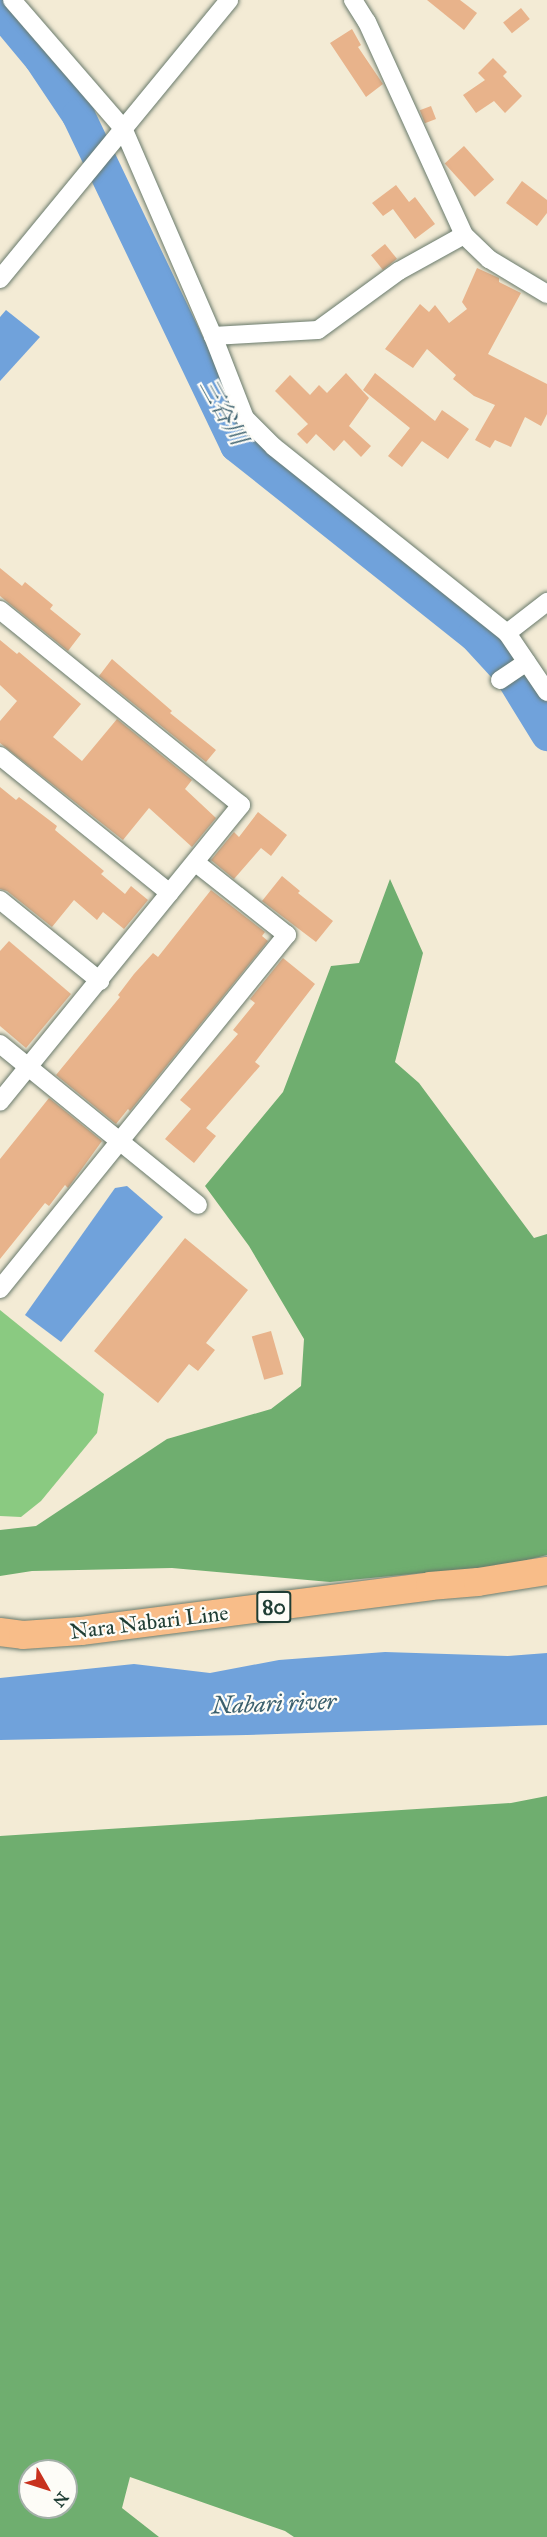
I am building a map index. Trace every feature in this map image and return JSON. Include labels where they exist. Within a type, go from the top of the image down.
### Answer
[{"type":"main road","name":"Nara Nabari Line","points":[[0,1632],[23,1635],[81,1631],[430,1586],[478,1582],[547,1571]]},
{"type":"street","points":[[12,0],[123,128],[213,336],[245,418],[274,447],[507,633],[547,692]]},
{"type":"street","points":[[0,279],[229,0]]},
{"type":"street","points":[[353,0],[367,22],[464,235],[489,259],[547,294]]},
{"type":"street","points":[[213,336],[318,330],[399,271],[464,235]]},
{"type":"street","points":[[507,633],[547,602]]},
{"type":"street","points":[[0,610],[241,805],[0,1102]]},
{"type":"street","points":[[502,679],[527,662]]},
{"type":"street","points":[[0,756],[170,893]]},
{"type":"street","points":[[0,1289],[287,936],[195,862]]},
{"type":"street","points":[[0,900],[100,981]]},
{"type":"street","points":[[0,1044],[198,1205]]},
{"type":"green space","points":[[390,879],[423,953],[395,1062],[419,1083],[534,1238],[547,1234],[547,1555],[483,1571],[422,1573],[330,1582],[172,1568],[32,1571],[0,1576],[0,1530],[36,1526],[167,1439],[271,1409],[301,1386],[304,1339],[249,1246],[205,1186],[283,1092],[331,966],[359,963]]},
{"type":"green space","points":[[0,1310],[104,1394],[97,1433],[41,1501],[21,1517],[0,1516]]},
{"type":"green space","points":[[547,1796],[547,2537],[294,2537],[285,2531],[130,2477],[122,2508],[159,2537],[0,2537],[0,1836],[511,1803]]},
{"type":"water","points":[[6,310],[40,337],[0,381],[0,317]]},
{"type":"water","points":[[127,1186],[163,1217],[61,1342],[25,1315],[115,1188]]},
{"type":"water","name":"Nabari river","points":[[385,1652],[508,1656],[547,1653],[547,1725],[0,1740],[0,1678],[134,1664],[210,1673],[279,1660]]},
{"type":"building","points":[[427,0],[460,0],[477,13],[464,30]]},
{"type":"building","points":[[521,8],[530,19],[512,33],[503,22]]},
{"type":"building","points":[[352,29],[361,45],[358,47],[383,84],[366,97],[330,43]]},
{"type":"building","points":[[493,58],[507,72],[503,76],[522,96],[505,113],[494,101],[476,113],[463,95],[485,80],[478,73]]},
{"type":"building","points":[[431,106],[436,119],[425,123],[420,110]]},
{"type":"building","points":[[464,146],[494,179],[475,197],[445,163]]},
{"type":"building","points":[[522,181],[547,200],[547,213],[537,226],[506,203]]},
{"type":"building","points":[[396,185],[409,202],[415,197],[435,224],[415,239],[393,209],[383,216],[372,203]]},
{"type":"building","points":[[385,244],[397,259],[383,270],[371,255]]},
{"type":"building","points":[[477,268],[499,278],[499,282],[521,293],[488,354],[547,384],[547,414],[541,426],[525,417],[511,447],[495,440],[490,448],[475,440],[495,405],[474,396],[453,379],[456,375],[427,349],[413,368],[385,349],[420,304],[429,312],[435,305],[449,323],[467,309],[462,302]]},
{"type":"building","points":[[346,373],[369,398],[349,426],[371,446],[361,457],[344,440],[334,451],[316,434],[307,444],[297,434],[308,424],[275,391],[290,375],[310,395],[319,385],[327,393]]},
{"type":"building","points":[[375,373],[435,421],[442,410],[469,429],[448,459],[422,441],[402,467],[388,456],[410,428],[363,390]]},
{"type":"building","points":[[0,568],[22,586],[25,582],[53,605],[50,609],[81,634],[68,651],[0,596]]},
{"type":"building","points":[[0,640],[17,654],[19,652],[81,704],[53,737],[82,761],[117,719],[192,780],[185,789],[216,818],[192,847],[149,808],[123,840],[0,743],[0,721],[17,701],[0,685]]},
{"type":"building","points":[[112,659],[172,711],[170,713],[216,750],[206,762],[99,676]]},
{"type":"building","points":[[0,787],[16,800],[19,797],[57,826],[55,830],[104,871],[101,874],[125,894],[131,886],[148,900],[124,929],[103,912],[97,920],[74,900],[52,927],[7,891],[0,889]]},
{"type":"building","points":[[258,812],[287,835],[271,856],[261,848],[234,879],[211,860],[234,832],[239,837]]},
{"type":"building","points":[[282,876],[300,891],[298,893],[333,921],[316,942],[262,901]]},
{"type":"building","points":[[211,890],[265,932],[262,936],[268,941],[130,1111],[128,1109],[116,1124],[56,1075],[120,997],[118,995],[134,974],[153,953],[158,957]]},
{"type":"building","points":[[9,941],[71,994],[26,1048],[0,1026],[0,951]]},
{"type":"building","points":[[283,958],[315,984],[255,1062],[260,1066],[206,1128],[216,1136],[194,1163],[165,1139],[191,1109],[180,1100],[238,1034],[233,1030],[255,1003],[250,999]]},
{"type":"building","points":[[49,1098],[102,1141],[68,1188],[65,1185],[49,1206],[45,1203],[0,1259],[0,1159]]},
{"type":"building","points":[[185,1238],[248,1290],[206,1343],[215,1350],[198,1371],[189,1364],[158,1403],[94,1351]]},
{"type":"building","points":[[271,1331],[283,1374],[264,1380],[252,1337]]},
{"type":"waterway","name":"三谷川","points":[[0,10],[40,58],[78,115],[236,445],[474,634],[509,672],[547,734]]}]
